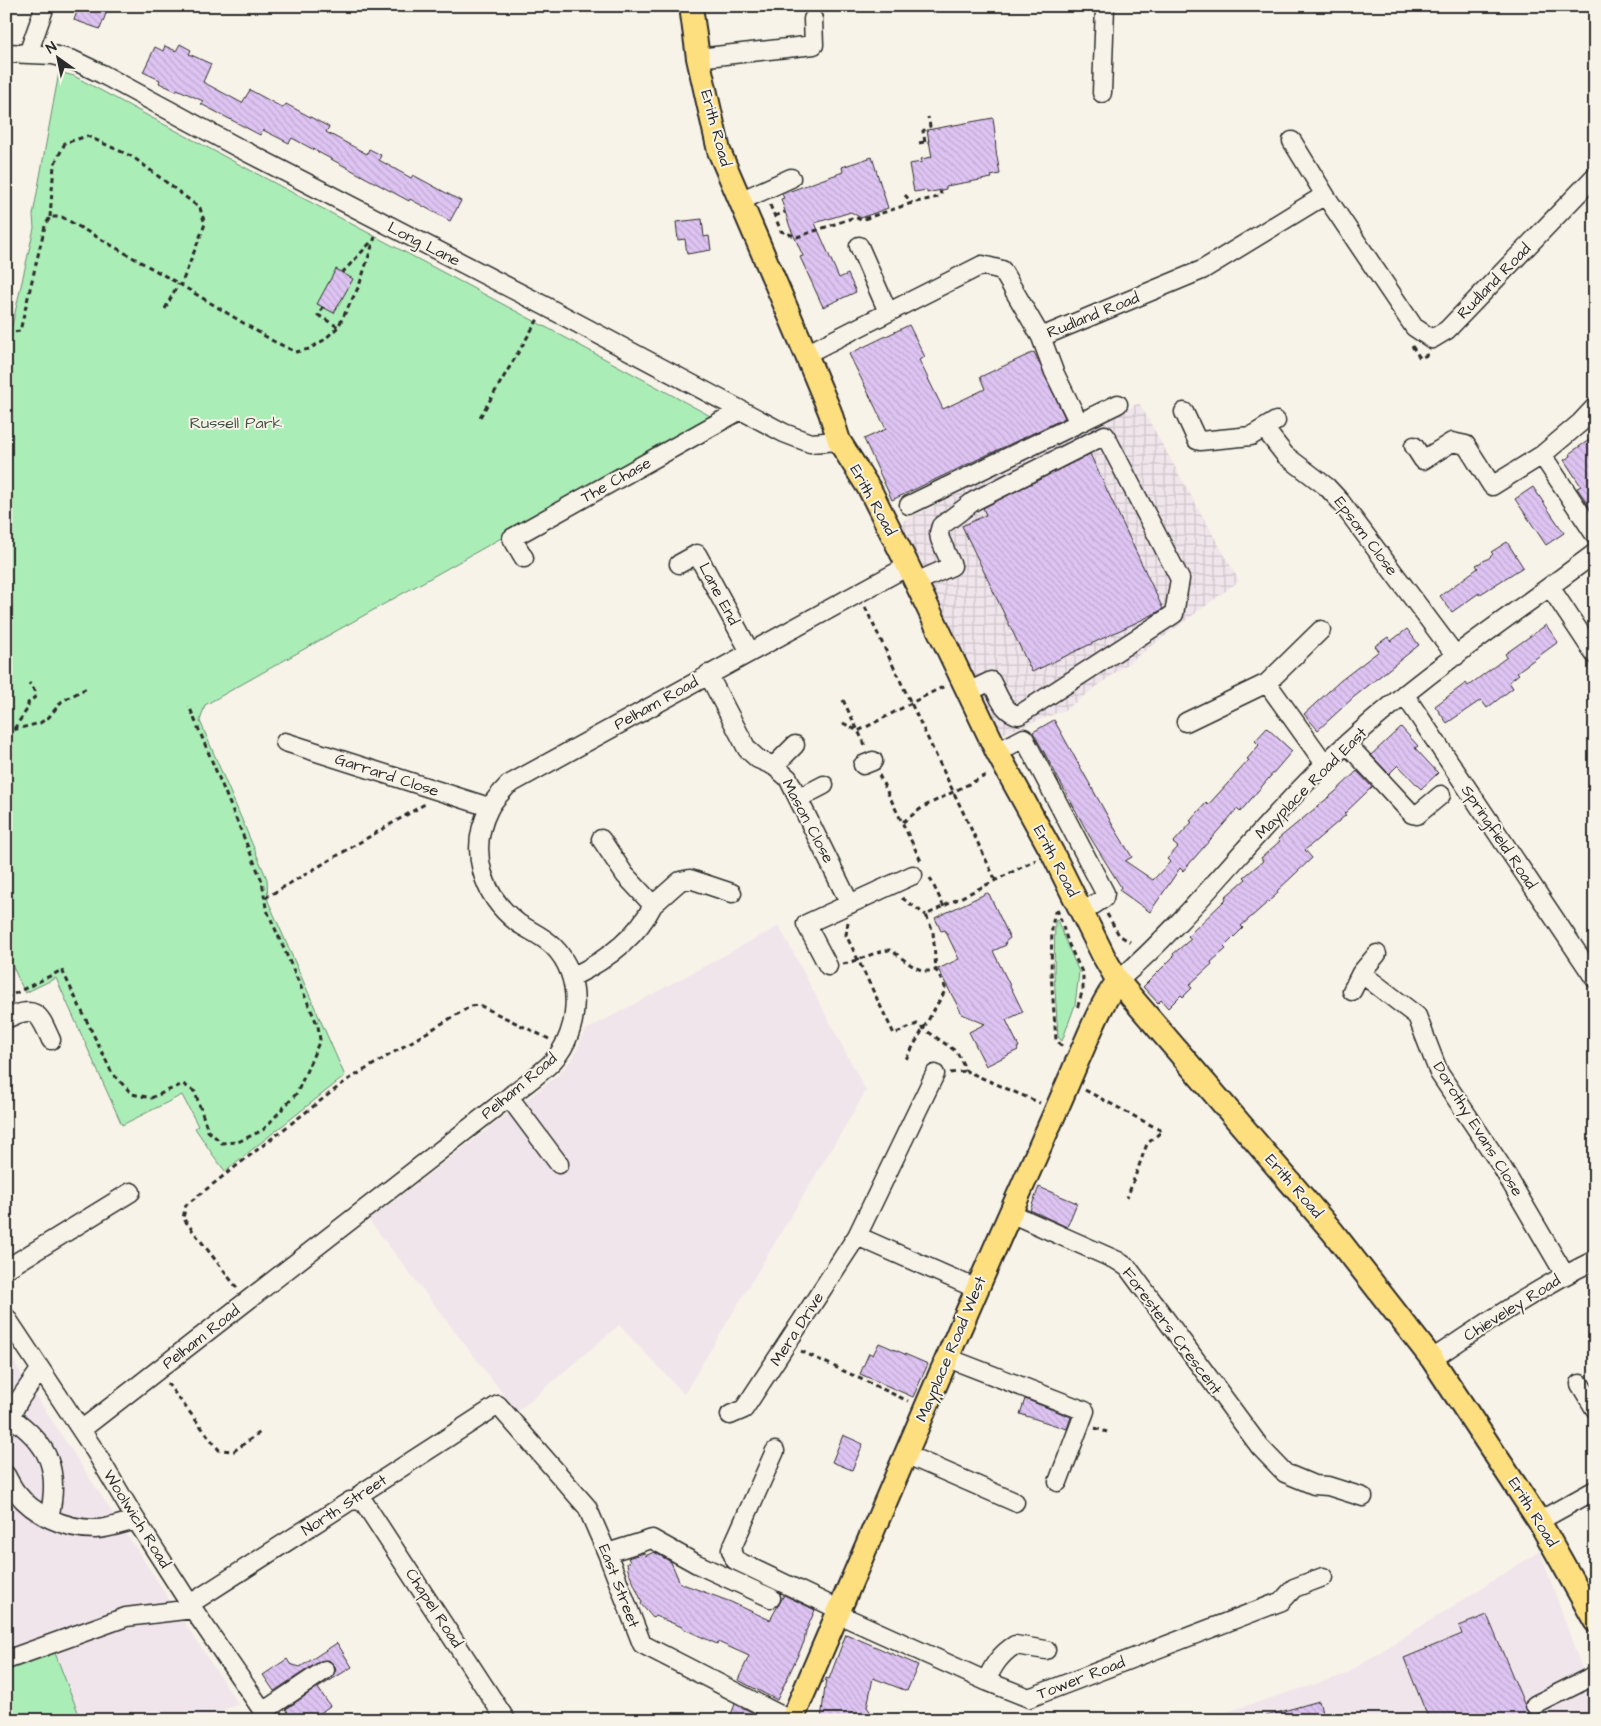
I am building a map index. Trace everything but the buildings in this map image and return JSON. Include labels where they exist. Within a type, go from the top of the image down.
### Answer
[{"type":"main road","name":"Erith Road","points":[[691,6],[698,58],[719,151],[806,354],[830,412],[839,441],[870,490],[912,574],[959,692],[992,760],[1052,852],[1092,906],[1104,957],[1118,981],[1332,1231],[1432,1359],[1539,1521],[1595,1621]]},
{"type":"main road","name":"Mayplace Road West","points":[[788,1719],[839,1612],[905,1454],[1056,1109],[1100,1011],[1118,981]]},
{"type":"street","points":[[28,54],[45,6]]},
{"type":"street","points":[[1102,93],[1104,6]]},
{"type":"street","points":[[698,58],[814,45],[813,19]]},
{"type":"street","name":"Long Lane","points":[[6,53],[52,55],[73,60],[545,306],[784,434],[810,444],[839,441]]},
{"type":"street","name":"Rudland Road","points":[[1292,141],[1325,195],[1414,327],[1432,339],[1447,330],[1595,176]]},
{"type":"street","points":[[740,200],[792,178]]},
{"type":"street","name":"Rudland Road","points":[[806,354],[982,265],[1002,270],[1041,338],[1202,270],[1325,195]]},
{"type":"street","points":[[859,246],[888,312]]},
{"type":"street","points":[[1041,338],[1054,372],[1079,423]]},
{"type":"street","points":[[909,505],[1118,404]]},
{"type":"street","points":[[1414,446],[1423,460],[1452,442],[1466,445],[1492,486],[1542,455],[1580,423],[1595,407]]},
{"type":"street","name":"The Chase","points":[[524,558],[512,538],[739,410]]},
{"type":"street","name":"Epsom Close","points":[[1184,412],[1199,441],[1264,428],[1283,453],[1327,487],[1340,501],[1456,656]]},
{"type":"street","name":"Pelham Road","points":[[81,1430],[509,1097],[553,1061],[564,1046],[572,1026],[575,1002],[572,977],[566,964],[555,947],[543,937],[519,923],[500,906],[489,890],[482,874],[479,857],[480,832],[489,807],[508,785],[858,593],[912,574],[952,566],[938,533],[941,526],[974,501],[1105,435],[1180,579],[1174,614],[1019,715],[1012,714],[1004,706],[991,681],[959,692]]},
{"type":"street","points":[[1542,455],[1595,536]]},
{"type":"street","name":"Mayplace Road East","points":[[1118,981],[1164,939],[1325,764],[1347,744],[1404,694],[1595,553]]},
{"type":"street","name":"Lane End","points":[[679,564],[697,554],[750,652]]},
{"type":"street","points":[[1550,587],[1595,655]]},
{"type":"street","points":[[1186,722],[1267,683],[1321,630]]},
{"type":"street","name":"Mason Close","points":[[708,674],[747,749],[758,759],[774,766],[788,778],[850,904]]},
{"type":"street","points":[[1267,683],[1325,764]]},
{"type":"street","name":"Springfield Road","points":[[1404,694],[1595,979]]},
{"type":"street","points":[[992,760],[1024,738],[1105,893],[1104,898],[1092,906]]},
{"type":"street","name":"Garrard Close","points":[[285,742],[489,807]]},
{"type":"street","points":[[1347,744],[1412,814],[1417,815],[1441,795]]},
{"type":"street","points":[[774,766],[795,745]]},
{"type":"street","points":[[799,798],[824,784]]},
{"type":"street","points":[[601,839],[625,875],[653,905]]},
{"type":"street","points":[[828,966],[806,924],[886,886],[922,873]]},
{"type":"street","points":[[572,977],[594,966],[616,951],[645,921],[653,905],[680,881],[690,879],[732,893]]},
{"type":"street","points":[[1352,991],[1361,973],[1377,954]]},
{"type":"street","name":"Dorothy Evans Close","points":[[1361,973],[1417,1016],[1439,1073],[1500,1164],[1565,1275]]},
{"type":"street","points":[[6,1019],[23,1012],[36,1013],[41,1018],[51,1040]]},
{"type":"street","name":"Mera Drive","points":[[730,1415],[744,1409],[857,1236],[935,1074]]},
{"type":"street","points":[[509,1097],[560,1164]]},
{"type":"street","points":[[6,1269],[131,1192]]},
{"type":"street","name":"Foresters Crescent","points":[[1010,1213],[1118,1261],[1128,1268],[1260,1448],[1285,1473],[1314,1485],[1328,1486],[1363,1497]]},
{"type":"street","points":[[857,1236],[977,1289]]},
{"type":"street","name":"Chieveley Road","points":[[1432,1359],[1506,1310],[1565,1275],[1595,1260]]},
{"type":"street","name":"Woolwich Road","points":[[6,1317],[81,1430],[192,1606],[267,1716]]},
{"type":"street","points":[[948,1358],[1085,1410],[1058,1482]]},
{"type":"street","points":[[40,1370],[8,1420],[25,1427],[38,1440],[48,1458],[54,1479],[53,1501],[49,1518]]},
{"type":"street","points":[[1580,1384],[1595,1409]]},
{"type":"street","name":"North Street","points":[[192,1606],[350,1501],[358,1500],[362,1493],[498,1405]]},
{"type":"street","name":"East Street","points":[[498,1405],[587,1507],[642,1644],[788,1719]]},
{"type":"street","name":"Tower Road","points":[[776,1451],[731,1550],[735,1560],[839,1612],[986,1681],[1029,1698],[1282,1601],[1294,1588],[1323,1577]]},
{"type":"street","points":[[905,1454],[1015,1502]]},
{"type":"street","points":[[6,1475],[16,1492],[32,1507],[49,1518],[68,1526],[96,1529],[136,1520]]},
{"type":"street","points":[[1539,1521],[1595,1490]]},
{"type":"street","name":"Chapel Road","points":[[358,1500],[366,1504],[506,1720]]},
{"type":"street","points":[[607,1553],[652,1539],[697,1564],[771,1598]]},
{"type":"street","points":[[6,1660],[126,1617],[192,1606]]},
{"type":"street","points":[[986,1681],[998,1660],[1015,1646],[1046,1650]]},
{"type":"street","points":[[267,1716],[325,1670]]},
{"type":"street","points":[[1535,1705],[1595,1675]]},
{"type":"path","points":[[919,143],[927,141],[923,131],[930,126],[928,117]]},
{"type":"path","points":[[6,333],[20,331],[45,226],[50,217],[54,164],[65,143],[87,136],[133,157],[200,208],[205,224],[179,285],[165,309]]},
{"type":"path","points":[[769,203],[781,231],[797,237],[855,217],[861,220],[912,203],[938,197],[941,194],[940,190]]},
{"type":"path","points":[[905,195],[912,203]]},
{"type":"path","points":[[774,216],[785,212]]},
{"type":"path","points":[[50,217],[62,217],[266,337],[296,352],[309,349],[324,340],[338,327],[359,286],[374,239],[382,222]]},
{"type":"path","points":[[342,273],[374,239]]},
{"type":"path","points":[[480,417],[545,306]]},
{"type":"path","points":[[323,307],[318,316],[338,327]]},
{"type":"path","points":[[1408,340],[1420,358],[1431,352]]},
{"type":"path","points":[[858,593],[996,881]]},
{"type":"path","points":[[6,735],[13,730],[28,708],[28,703],[35,697],[36,692],[28,683]]},
{"type":"path","points":[[858,731],[947,685],[959,692]]},
{"type":"path","points":[[13,730],[40,723],[49,717],[62,701],[89,688]]},
{"type":"path","points":[[843,700],[858,731],[868,763],[903,822],[922,873],[944,907]]},
{"type":"path","points":[[6,998],[62,970],[112,1074],[132,1094],[151,1098],[183,1084],[194,1092],[208,1131],[222,1143],[238,1142],[263,1130],[297,1093],[320,1040],[318,1026],[266,908],[262,881],[189,706]]},
{"type":"path","points":[[843,723],[858,731]]},
{"type":"path","points":[[992,760],[990,774],[994,780]]},
{"type":"path","points":[[903,822],[922,807],[990,774]]},
{"type":"path","points":[[265,898],[445,793]]},
{"type":"path","points":[[926,915],[1039,859],[1041,862]]},
{"type":"path","points":[[886,886],[926,915],[933,932],[936,970],[946,989],[906,1059]]},
{"type":"path","points":[[1056,903],[1069,945],[1083,974],[1083,989],[1076,1013]]},
{"type":"path","points":[[850,904],[846,935],[894,1034],[917,1024],[957,1052],[966,1071],[1056,1109]]},
{"type":"path","points":[[1092,906],[1130,942]]},
{"type":"path","points":[[1058,911],[1055,912],[1052,920],[1051,973],[1056,1040],[1063,1047]]},
{"type":"path","points":[[828,966],[850,963],[878,951],[890,950],[919,970],[927,972],[936,970]]},
{"type":"path","points":[[246,1301],[183,1218],[186,1205],[346,1081],[471,1006],[479,1005],[564,1046]]},
{"type":"path","points":[[1061,1054],[1065,1042]]},
{"type":"path","points":[[1069,1082],[1162,1131],[1147,1144],[1127,1198]]},
{"type":"path","points":[[787,1344],[925,1409]]},
{"type":"path","points":[[157,1371],[219,1450],[234,1451],[262,1430]]},
{"type":"shaded area","points":[[1139,403],[1239,581],[1065,710],[1000,735],[899,523]]},
{"type":"shaded area","points":[[779,926],[866,1091],[684,1394],[619,1325],[517,1412],[369,1220],[557,1076],[573,1058],[586,1030]]},
{"type":"shaded area","points":[[6,1349],[238,1704],[200,1720],[6,1720]]},
{"type":"shaded area","points":[[1540,1551],[1595,1706],[1595,1720],[1201,1720],[1344,1675]]},
{"type":"green space","name":"Russell Park","points":[[59,72],[74,76],[714,418],[205,705],[200,721],[267,879],[268,901],[345,1076],[225,1171],[195,1128],[198,1126],[182,1095],[122,1125],[56,978],[25,993],[6,952],[6,327],[12,326],[34,228],[33,215]]},
{"type":"green space","points":[[1057,920],[1079,972],[1075,1005],[1062,1041],[1058,1037],[1054,973],[1055,921]]},
{"type":"green space","points":[[55,1653],[81,1720],[6,1720],[6,1671]]}]
